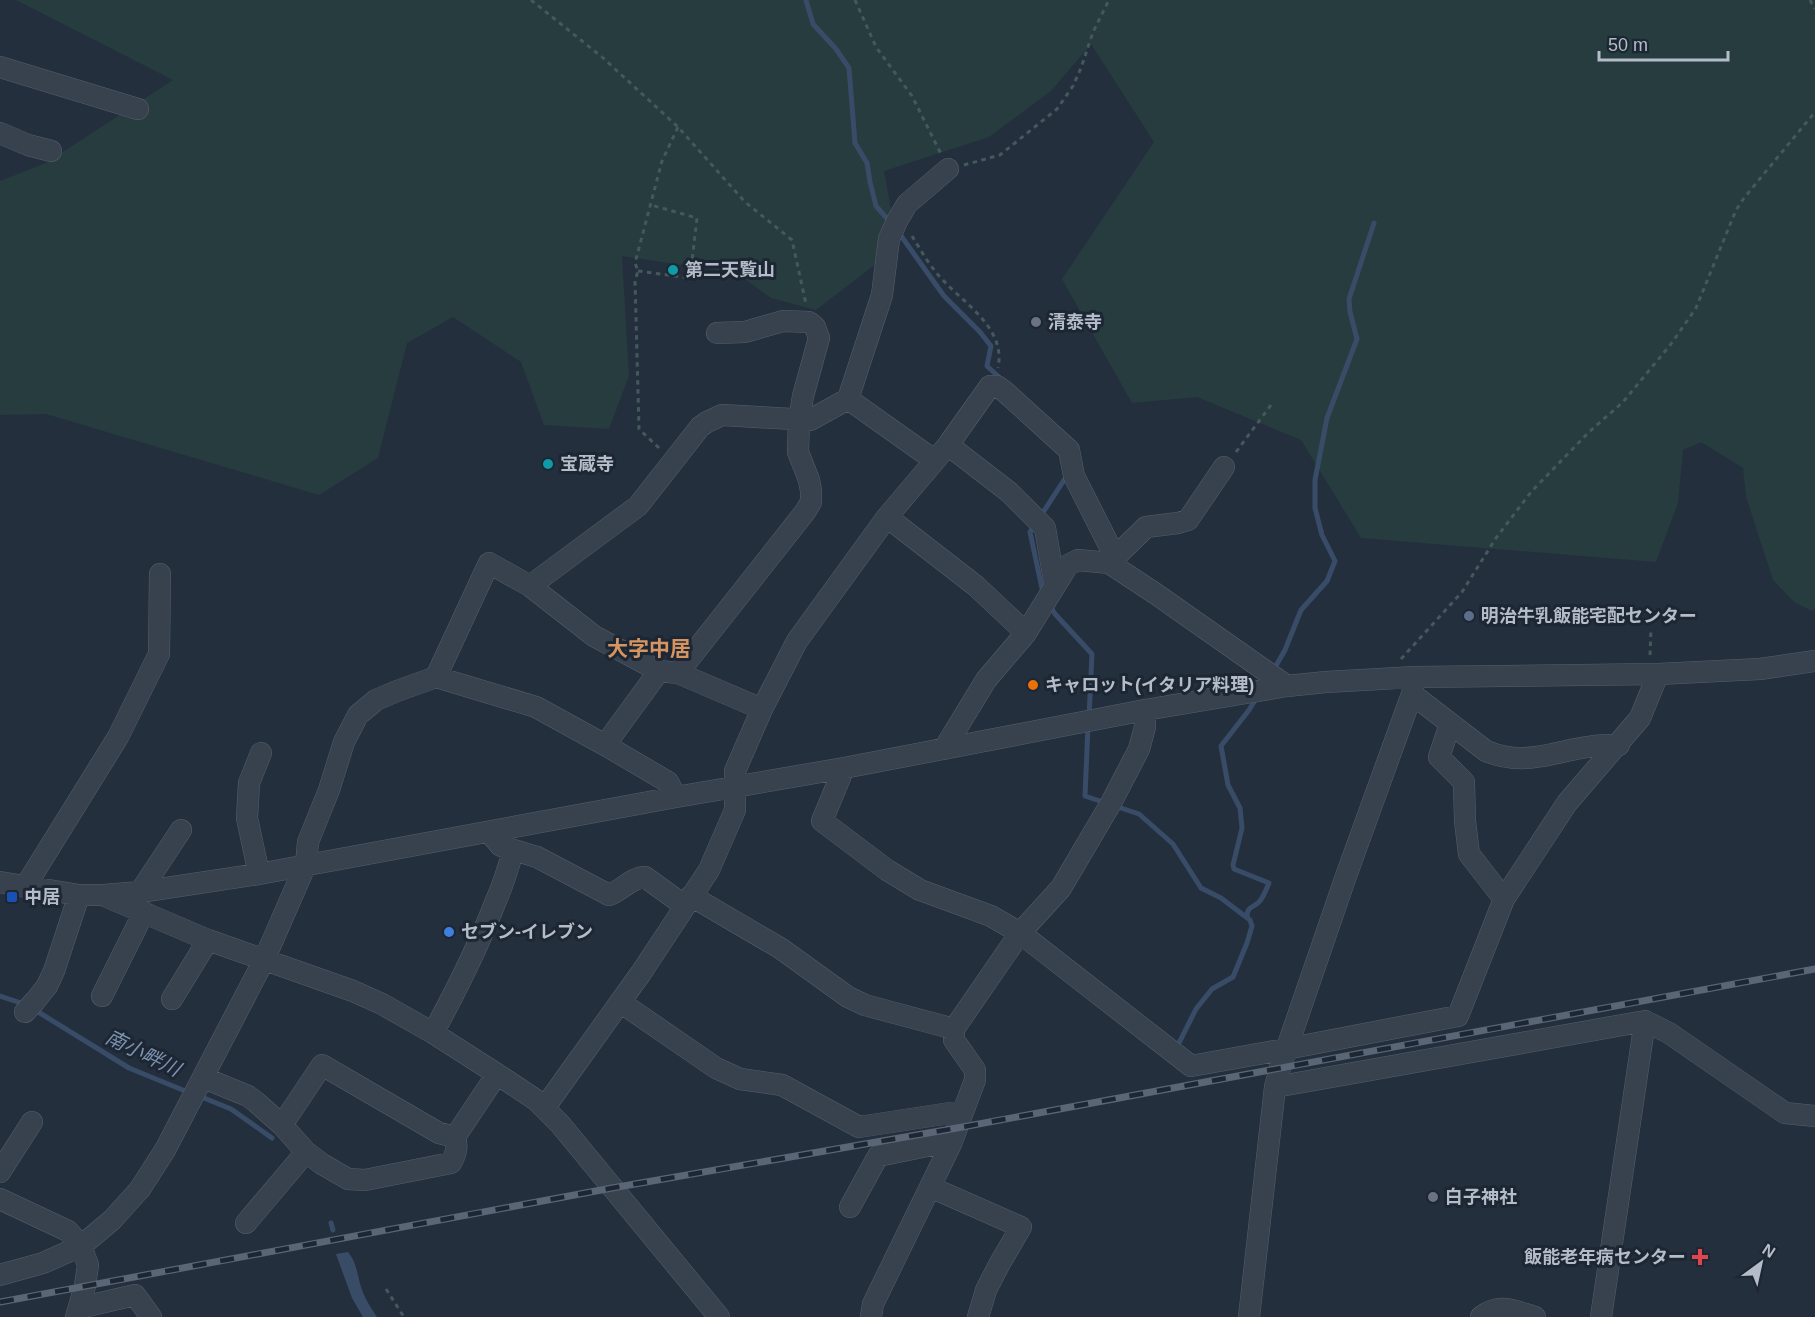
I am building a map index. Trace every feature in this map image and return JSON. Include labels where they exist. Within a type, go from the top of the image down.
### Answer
[{"type":"street","points":[[0,67],[138,109]]},
{"type":"street","points":[[0,133],[28,145],[51,151]]},
{"type":"street","points":[[530,586],[638,506],[700,428],[715,417],[722,415],[810,420],[848,399],[882,295],[889,239],[907,204],[948,169]]},
{"type":"street","points":[[605,745],[805,512],[811,502],[809,480],[798,452],[799,420],[803,396],[819,338],[815,327],[809,322],[783,321],[745,332],[717,333]]},
{"type":"street","points":[[545,1107],[620,1002],[709,870],[735,810],[735,771],[762,709],[797,641],[887,517],[941,452],[990,387],[997,386],[1004,390],[1069,450],[1074,476],[1112,560],[1156,594],[1287,686]]},
{"type":"street","points":[[848,399],[1009,492],[1045,528],[1055,586]]},
{"type":"street","points":[[944,749],[986,680],[1026,633],[1068,565],[1078,560],[1112,560],[1146,527],[1188,520],[1224,467]]},
{"type":"street","points":[[887,517],[976,586],[1026,633]]},
{"type":"street","points":[[436,677],[489,563],[530,586],[594,636],[668,672],[762,709]]},
{"type":"street","points":[[26,887],[118,737],[159,654],[160,574]]},
{"type":"street","points":[[142,902],[306,864],[735,788],[1145,710],[1287,686],[1326,682],[1408,683],[1760,669],[1815,661]]},
{"type":"street","points":[[844,768],[822,821],[888,870],[920,890],[991,916],[1020,933],[1191,1066],[1458,1016],[1504,899],[1567,803],[1640,718],[1654,674]]},
{"type":"street","points":[[0,1275],[43,1263],[81,1246],[112,1220],[140,1189],[188,1108],[264,960],[306,864],[308,842],[329,790],[344,742],[358,715],[376,700],[436,677],[536,707],[668,782],[676,797]]},
{"type":"street","points":[[1408,683],[1450,724],[1486,751],[1500,756],[1530,759],[1596,746],[1619,745]]},
{"type":"street","points":[[1249,1317],[1275,1087],[1408,683]]},
{"type":"street","points":[[871,1317],[873,1304],[952,1141],[975,1080],[975,1070],[954,1040],[954,1029],[1020,933],[1061,888],[1111,803],[1139,748],[1145,727],[1145,710]]},
{"type":"street","points":[[1450,724],[1438,757],[1464,782],[1469,854],[1504,899]]},
{"type":"street","points":[[259,874],[247,818],[249,783],[261,753]]},
{"type":"street","points":[[102,996],[142,902],[180,830]]},
{"type":"street","points":[[489,832],[501,846],[537,857],[609,895],[638,877],[645,878],[780,948],[848,997],[865,1005],[954,1029]]},
{"type":"street","points":[[433,1033],[455,992],[498,898],[514,850]]},
{"type":"street","points":[[0,882],[142,902],[208,940],[354,991],[433,1033],[545,1107],[718,1317]]},
{"type":"street","points":[[30,1006],[47,986],[54,971],[80,895]]},
{"type":"street","points":[[172,999],[208,940]]},
{"type":"street","points":[[620,1002],[716,1068],[740,1079],[782,1085],[859,1127],[963,1111]]},
{"type":"street","points":[[1275,1087],[1645,1021],[1669,1033],[1785,1113],[1815,1116]]},
{"type":"street","points":[[1601,1317],[1645,1021]]},
{"type":"street","points":[[282,1125],[322,1065],[439,1133],[455,1137]]},
{"type":"street","points":[[201,1082],[248,1096],[282,1125],[306,1152],[322,1164],[348,1179],[364,1180],[451,1163],[456,1155],[455,1137],[497,1074]]},
{"type":"street","points":[[0,1172],[32,1122]]},
{"type":"street","points":[[850,1207],[878,1156],[952,1141]]},
{"type":"street","points":[[246,1223],[306,1152]]},
{"type":"street","points":[[930,1187],[1021,1227],[986,1290],[978,1317]]},
{"type":"street","points":[[0,1199],[68,1231],[81,1246],[88,1265],[85,1286],[77,1312]]},
{"type":"street","points":[[77,1312],[135,1295],[151,1317]]},
{"type":"street","points":[[1481,1317],[1501,1307],[1535,1317]]},
{"type":"path","points":[[531,0],[602,57],[678,128],[745,202],[792,240],[809,322]]},
{"type":"path","points":[[855,0],[876,47],[912,96],[948,169],[1000,155],[1057,109],[1077,77],[1093,32],[1109,0]]},
{"type":"path","points":[[1810,0],[1815,9]]},
{"type":"path","points":[[1408,683],[1398,663],[1462,592],[1496,538],[1531,492],[1589,432],[1623,402],[1671,344],[1696,308],[1736,210],[1815,112]]},
{"type":"path","points":[[673,462],[639,429],[635,281],[638,272],[635,263],[662,161],[678,128]]},
{"type":"path","points":[[638,272],[690,278],[696,218],[651,204]]},
{"type":"path","points":[[899,217],[935,272],[988,324],[999,346],[999,366],[990,387]]},
{"type":"path","points":[[1224,467],[1271,405]]},
{"type":"path","points":[[1651,628],[1654,674]]},
{"type":"path","points":[[386,1289],[404,1317]]},
{"type":"green space","points":[[16,0],[1815,0],[1815,609],[1812,611],[1794,602],[1773,580],[1746,497],[1743,468],[1701,442],[1683,450],[1678,503],[1656,562],[1361,538],[1301,440],[1197,397],[1132,403],[1062,279],[1154,142],[1091,44],[1051,91],[989,137],[884,171],[898,247],[816,310],[771,298],[736,273],[622,256],[629,376],[609,429],[544,425],[521,362],[453,317],[407,343],[378,458],[319,495],[46,414],[0,415],[0,181],[46,163],[173,80]]},
{"type":"water","points":[[348,1252],[355,1264],[364,1295],[377,1317],[363,1317],[352,1298],[336,1254]]},
{"type":"waterway","points":[[806,0],[813,24],[836,49],[849,68],[855,143],[867,163],[876,206],[891,223]]},
{"type":"waterway","points":[[1273,671],[1285,650],[1301,610],[1327,581],[1335,561],[1322,535],[1315,508],[1315,480],[1327,418],[1357,339],[1349,299],[1374,223]]},
{"type":"waterway","points":[[899,233],[944,296],[991,346],[987,366],[1001,379]]},
{"type":"waterway","points":[[1040,517],[1068,474]]},
{"type":"waterway","points":[[1035,524],[1030,532],[1043,593]]},
{"type":"waterway","points":[[1049,604],[1055,614],[1092,654],[1089,717]]},
{"type":"waterway","points":[[1247,917],[1249,909],[1257,904],[1269,883],[1234,869],[1242,828],[1240,808],[1228,785],[1221,746],[1257,697]]},
{"type":"waterway","points":[[1088,726],[1085,796],[1106,803]]},
{"type":"waterway","points":[[1115,806],[1139,814],[1173,844],[1201,888],[1221,898],[1250,920],[1252,926],[1233,977],[1212,989],[1196,1009],[1179,1043]]},
{"type":"waterway","name":"南小畔川","points":[[0,996],[24,1004]]},
{"type":"waterway","name":"南小畔川","points":[[35,1010],[129,1068],[190,1093]]},
{"type":"waterway","name":"南小畔川","points":[[199,1096],[231,1109],[272,1138]]},
{"type":"waterway","name":"南小畔川","points":[[331,1223],[333,1230]]},
{"type":"railway","points":[[0,1302],[1815,969]]},
{"type":"place","name":"第二天覧山","points":[[673,270]]},
{"type":"place","name":"清泰寺","points":[[1036,322]]},
{"type":"place","name":"宝蔵寺","points":[[548,464]]},
{"type":"place","name":"明治牛乳飯能宅配センター","points":[[1469,616]]},
{"type":"place","name":"キャロット(イタリア料理)","points":[[1033,685]]},
{"type":"place","name":"中居","points":[[12,897]]},
{"type":"place","name":"セブン-イレブン","points":[[449,932]]},
{"type":"place","name":"白子神社","points":[[1433,1197]]},
{"type":"place","name":"飯能老年病センター","points":[[1700,1257]]},
{"type":"district","name":"大字中居","points":[[649,649]]}]
